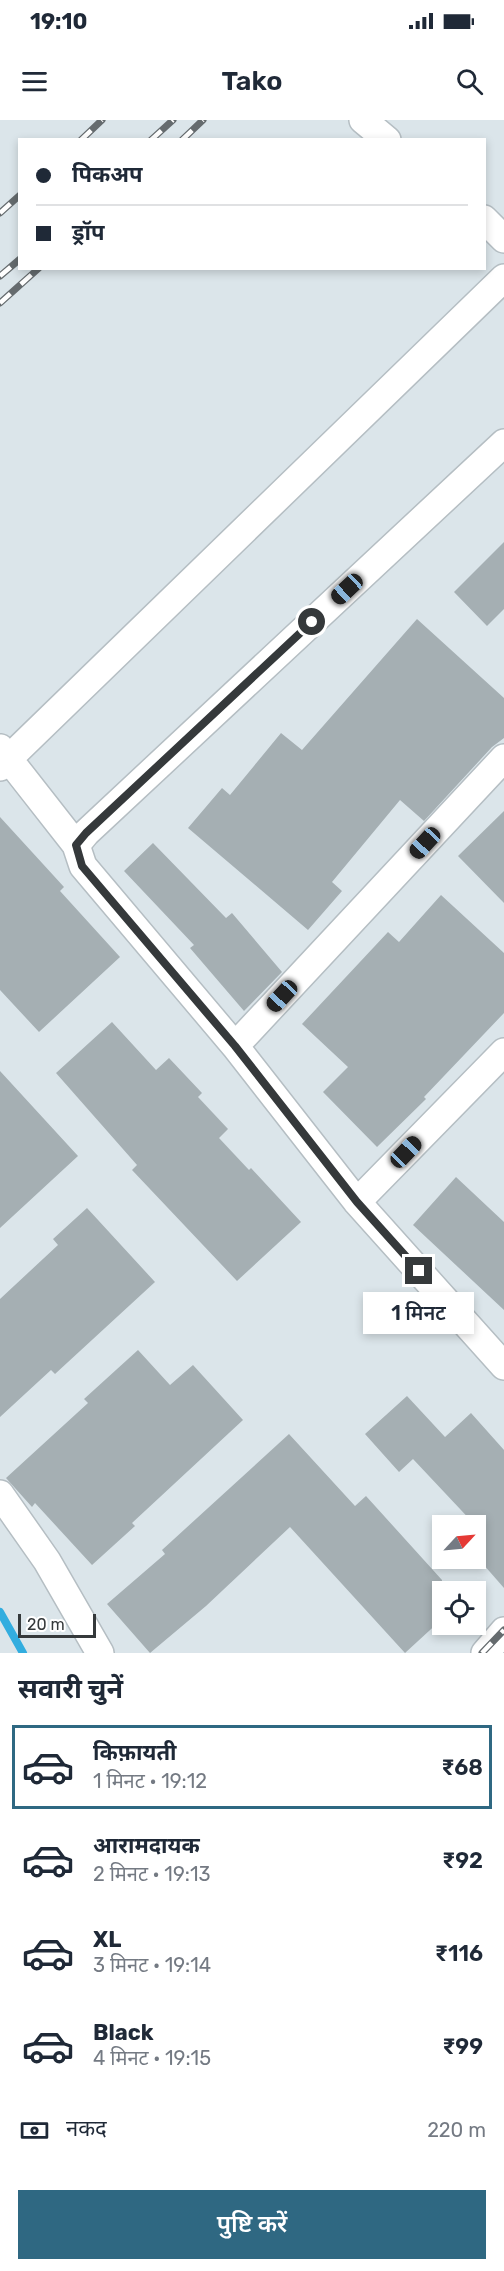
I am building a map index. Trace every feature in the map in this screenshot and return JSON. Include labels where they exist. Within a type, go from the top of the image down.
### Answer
[{"type":"street","points":[[363,120],[385,138]]},
{"type":"street","points":[[486,221],[504,239]]},
{"type":"street","points":[[501,1357],[357,1202],[235,1046],[82,866],[76,845],[3,758],[504,278]]},
{"type":"street","points":[[76,845],[86,833],[504,443]]},
{"type":"street","points":[[235,1046],[504,758]]},
{"type":"street","points":[[357,1202],[504,1052]]},
{"type":"street","points":[[0,1494],[47,1561],[100,1653]]},
{"type":"street","points":[[485,1653],[504,1631]]},
{"type":"building","points":[[504,542],[504,609],[487,626],[454,592]]},
{"type":"building","points":[[417,619],[504,698],[504,738],[492,747],[424,821],[400,800],[332,882],[342,891],[308,930],[188,828],[222,788],[230,795],[281,733],[302,750]]},
{"type":"building","points":[[504,811],[504,903],[458,856]]},
{"type":"building","points":[[0,817],[64,887],[60,891],[120,957],[39,1032],[0,990]]},
{"type":"building","points":[[153,843],[226,918],[232,913],[282,972],[244,1011],[190,948],[194,945],[124,871]]},
{"type":"building","points":[[441,895],[504,953],[504,1013],[424,1097],[426,1099],[377,1147],[323,1092],[348,1067],[302,1024],[388,932],[399,942]]},
{"type":"building","points":[[112,1022],[156,1070],[169,1058],[202,1093],[198,1097],[228,1129],[219,1138],[249,1170],[251,1168],[301,1222],[237,1281],[132,1170],[137,1165],[56,1073]]},
{"type":"building","points":[[0,1071],[78,1156],[0,1228]]},
{"type":"building","points":[[456,1177],[504,1222],[504,1310],[413,1225]]},
{"type":"building","points":[[87,1208],[155,1282],[55,1374],[51,1370],[0,1417],[0,1299],[58,1245],[53,1239]]},
{"type":"building","points":[[138,1350],[170,1385],[193,1365],[243,1420],[132,1523],[135,1526],[92,1565],[35,1503],[32,1507],[6,1478],[88,1403],[84,1399]]},
{"type":"building","points":[[407,1396],[445,1437],[471,1413],[504,1450],[504,1588],[486,1567],[486,1515],[466,1515],[413,1459],[399,1472],[365,1434]]},
{"type":"building","points":[[289,1434],[355,1506],[366,1496],[442,1581],[432,1581],[432,1628],[405,1653],[290,1527],[206,1606],[150,1653],[107,1604],[165,1554],[162,1550]]},
{"type":"waterway","points":[[0,1612],[23,1653]]},
{"type":"railway","points":[[83,138],[102,120]]},
{"type":"railway","points":[[153,138],[173,120]]},
{"type":"railway","points":[[184,138],[203,120]]},
{"type":"railway","points":[[0,213],[18,197]]},
{"type":"railway","points":[[0,276],[18,261]]},
{"type":"railway","points":[[0,303],[37,270]]},
{"type":"railway","points":[[482,1653],[504,1630]]},
{"type":"route","points":[[312,622],[86,833],[76,845],[82,866],[235,1046],[357,1202],[419,1271]]}]
